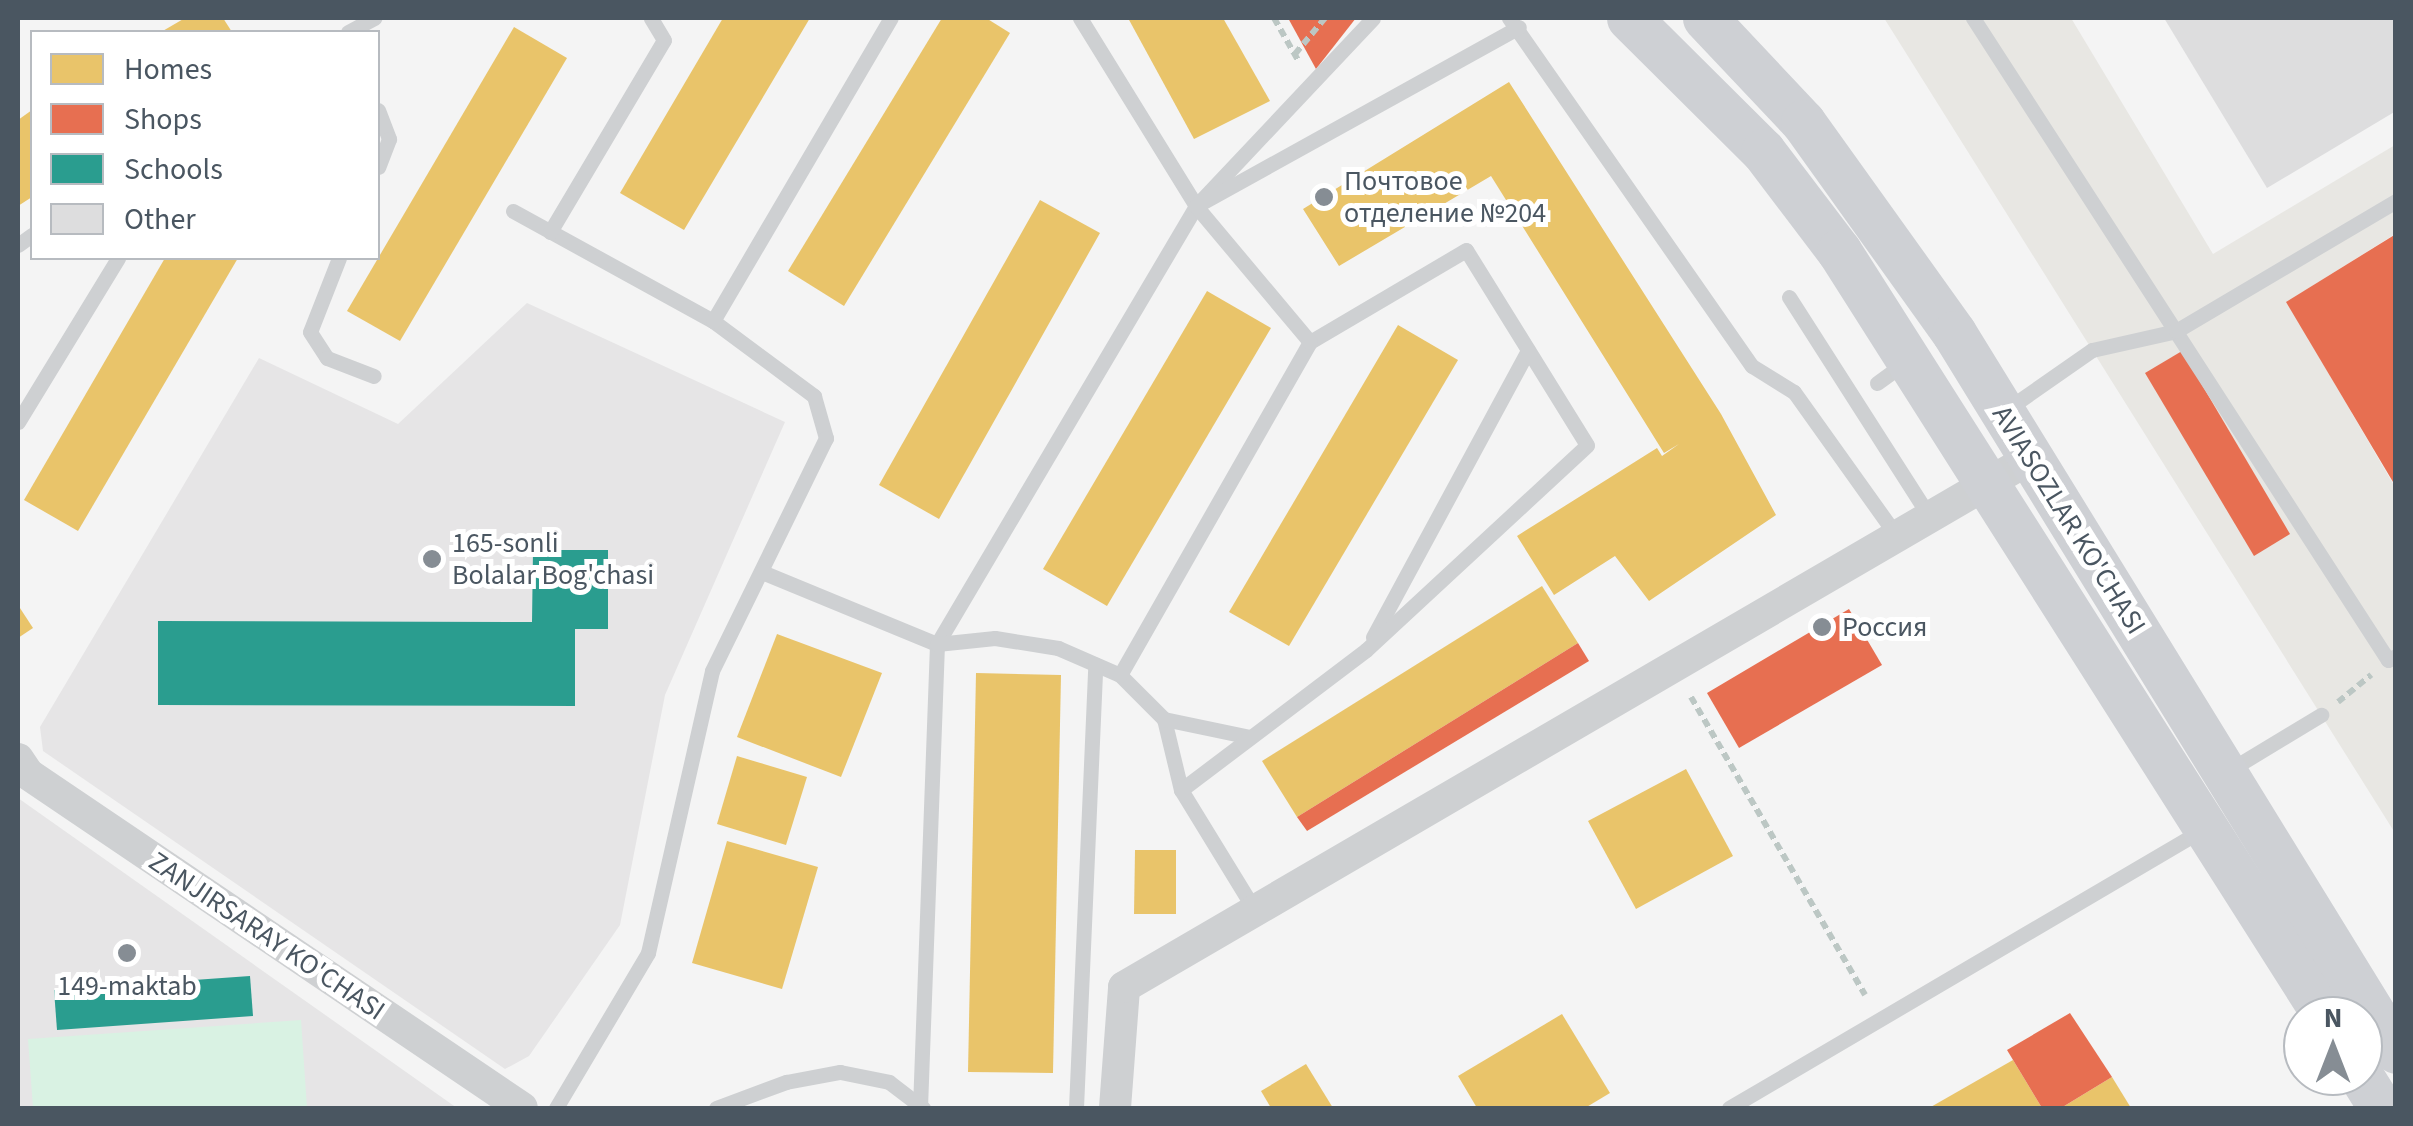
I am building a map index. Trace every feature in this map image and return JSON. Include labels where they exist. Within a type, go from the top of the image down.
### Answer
[{"type":"main road","name":"AVIASOZLAR KO'CHASI","points":[[1629,18],[1762,151],[1894,370],[1988,484],[2226,807],[2396,1050]]},
{"type":"main road","name":"AVIASOZLAR KO'CHASI","points":[[1705,18],[1803,122],[1882,227],[2003,412],[2226,807],[2316,996]]},
{"type":"street","points":[[1115,1108],[1124,987],[1670,667],[1899,539],[2031,458]]},
{"type":"street","name":"ZANJIRSARAY KO'CHASI","points":[[18,759],[28,774],[522,1108]]},
{"type":"lane","points":[[351,30],[374,18]]},
{"type":"lane","points":[[550,232],[664,40],[651,18]]},
{"type":"lane","points":[[713,320],[891,18]]},
{"type":"lane","points":[[1080,18],[1196,206],[1310,342]]},
{"type":"lane","points":[[920,1108],[937,644],[1196,206],[1314,87],[1373,18]]},
{"type":"lane","points":[[1973,18],[2392,658]]},
{"type":"lane","points":[[1196,206],[1514,22],[1752,366],[1794,392],[1899,539]]},
{"type":"lane","points":[[380,115],[389,139],[380,162]]},
{"type":"lane","points":[[2003,412],[2092,350],[2176,331],[2396,202]]},
{"type":"lane","points":[[513,210],[713,320],[814,396],[824,416],[826,438],[712,671],[648,953],[556,1108]]},
{"type":"lane","points":[[1120,675],[1310,342],[1466,250],[1586,445],[1366,650],[1181,790]]},
{"type":"lane","points":[[18,422],[117,260]]},
{"type":"lane","points":[[338,260],[310,332],[327,358],[374,376]]},
{"type":"lane","points":[[1789,297],[1931,519]]},
{"type":"lane","points":[[1366,650],[1528,350]]},
{"type":"lane","points":[[762,572],[937,644],[995,638],[1058,648],[1120,675],[1164,719],[1181,790],[1254,910]]},
{"type":"lane","points":[[1076,1108],[1095,664]]},
{"type":"lane","points":[[1729,1108],[2226,807],[2322,715]]},
{"type":"lane","points":[[1164,719],[1250,737]]},
{"type":"lane","points":[[716,1108],[786,1082],[840,1072],[890,1082],[920,1108]]},
{"type":"path","points":[[1274,18],[1314,87]]},
{"type":"path","points":[[1295,54],[1326,18]]},
{"type":"path","points":[[2322,715],[2392,658]]},
{"type":"path","points":[[1670,667],[1866,995]]},
{"type":"shaded area","points":[[1884,18],[2071,18],[2213,254],[2395,145],[2395,234],[2287,302],[2395,487],[2395,833]]},
{"type":"shaded area","name":"165-sonli Bolalar Bog'chasi","points":[[527,303],[785,422],[665,695],[620,925],[529,1056],[505,1069],[43,751],[40,727],[259,358],[398,424]]},
{"type":"shaded area","name":"149-maktab","points":[[18,798],[457,1108],[18,1108]]},
{"type":"green space","points":[[301,1020],[307,1108],[33,1108],[28,1039]]},
{"type":"building: Homes","points":[[185,18],[223,18],[231,30],[164,30]]},
{"type":"building: Homes","points":[[723,18],[810,18],[684,230],[620,193]]},
{"type":"building: Homes","points":[[942,18],[986,18],[1010,33],[844,306],[788,271]]},
{"type":"building: Homes","points":[[1128,18],[1223,18],[1270,101],[1194,139]]},
{"type":"building: Homes","points":[[514,27],[567,58],[400,341],[347,311]]},
{"type":"building: Homes","points":[[1509,82],[1721,414],[1776,515],[1649,601],[1615,556],[1554,595],[1517,536],[1657,448],[1662,456],[1679,444],[1664,453],[1491,176],[1339,266],[1303,209]]},
{"type":"building: Homes","points":[[30,111],[30,198],[18,206],[18,120]]},
{"type":"building: Homes","points":[[1040,200],[1100,233],[939,519],[879,485]]},
{"type":"building: Homes","points":[[164,260],[237,260],[78,531],[24,500]]},
{"type":"building: Homes","points":[[1207,291],[1271,328],[1107,606],[1043,569]]},
{"type":"building: Homes","points":[[1398,325],[1458,360],[1289,646],[1229,612]]},
{"type":"building: Homes","points":[[1542,586],[1578,643],[1297,817],[1262,761]]},
{"type":"building: Homes","points":[[18,605],[33,628],[18,638]]},
{"type":"building: Homes","points":[[777,634],[882,673],[841,777],[737,737]]},
{"type":"building: Homes","points":[[976,673],[1061,675],[1053,1073],[968,1072]]},
{"type":"building: Homes","points":[[737,756],[807,777],[786,845],[717,824]]},
{"type":"building: Homes","points":[[1686,769],[1733,856],[1636,909],[1588,821]]},
{"type":"building: Homes","points":[[727,841],[818,867],[782,989],[692,963]]},
{"type":"building: Homes","points":[[1135,850],[1176,850],[1176,914],[1134,914]]},
{"type":"building: Homes","points":[[1562,1014],[1610,1093],[1585,1108],[1477,1108],[1458,1076]]},
{"type":"building: Homes","points":[[2013,1060],[2042,1108],[1929,1108]]},
{"type":"building: Homes","points":[[1306,1064],[1333,1108],[1271,1108],[1261,1091]]},
{"type":"building: Homes","points":[[2112,1077],[2131,1108],[2061,1108]]},
{"type":"building: Shops","points":[[1288,18],[1356,18],[1316,69]]},
{"type":"building: Shops","points":[[2396,234],[2396,487],[2286,302]]},
{"type":"building: Shops","points":[[2182,351],[2290,534],[2254,556],[2145,373]]},
{"type":"building: Shops","points":[[1849,609],[1882,665],[1739,748],[1707,693]]},
{"type":"building: Shops","points":[[1578,643],[1589,661],[1307,831],[1297,817]]},
{"type":"building: Shops","points":[[2070,1013],[2112,1077],[2061,1108],[2042,1108],[2007,1050]]},
{"type":"building: Schools","points":[[533,550],[608,550],[608,629],[575,629],[575,706],[158,705],[158,621],[532,622]]},
{"type":"building: Schools","points":[[250,976],[253,1016],[57,1030],[54,990]]},
{"type":"building: Other","points":[[2164,18],[2396,18],[2396,111],[2267,188]]},
{"type":"place","name":"Почтовое отделение №204","points":[[1324,197]]},
{"type":"place","name":"165-sonli Bolalar Bog'chasi","points":[[432,559]]},
{"type":"place","name":"Россия","points":[[1822,627]]},
{"type":"place","name":"149-maktab","points":[[127,953]]}]
